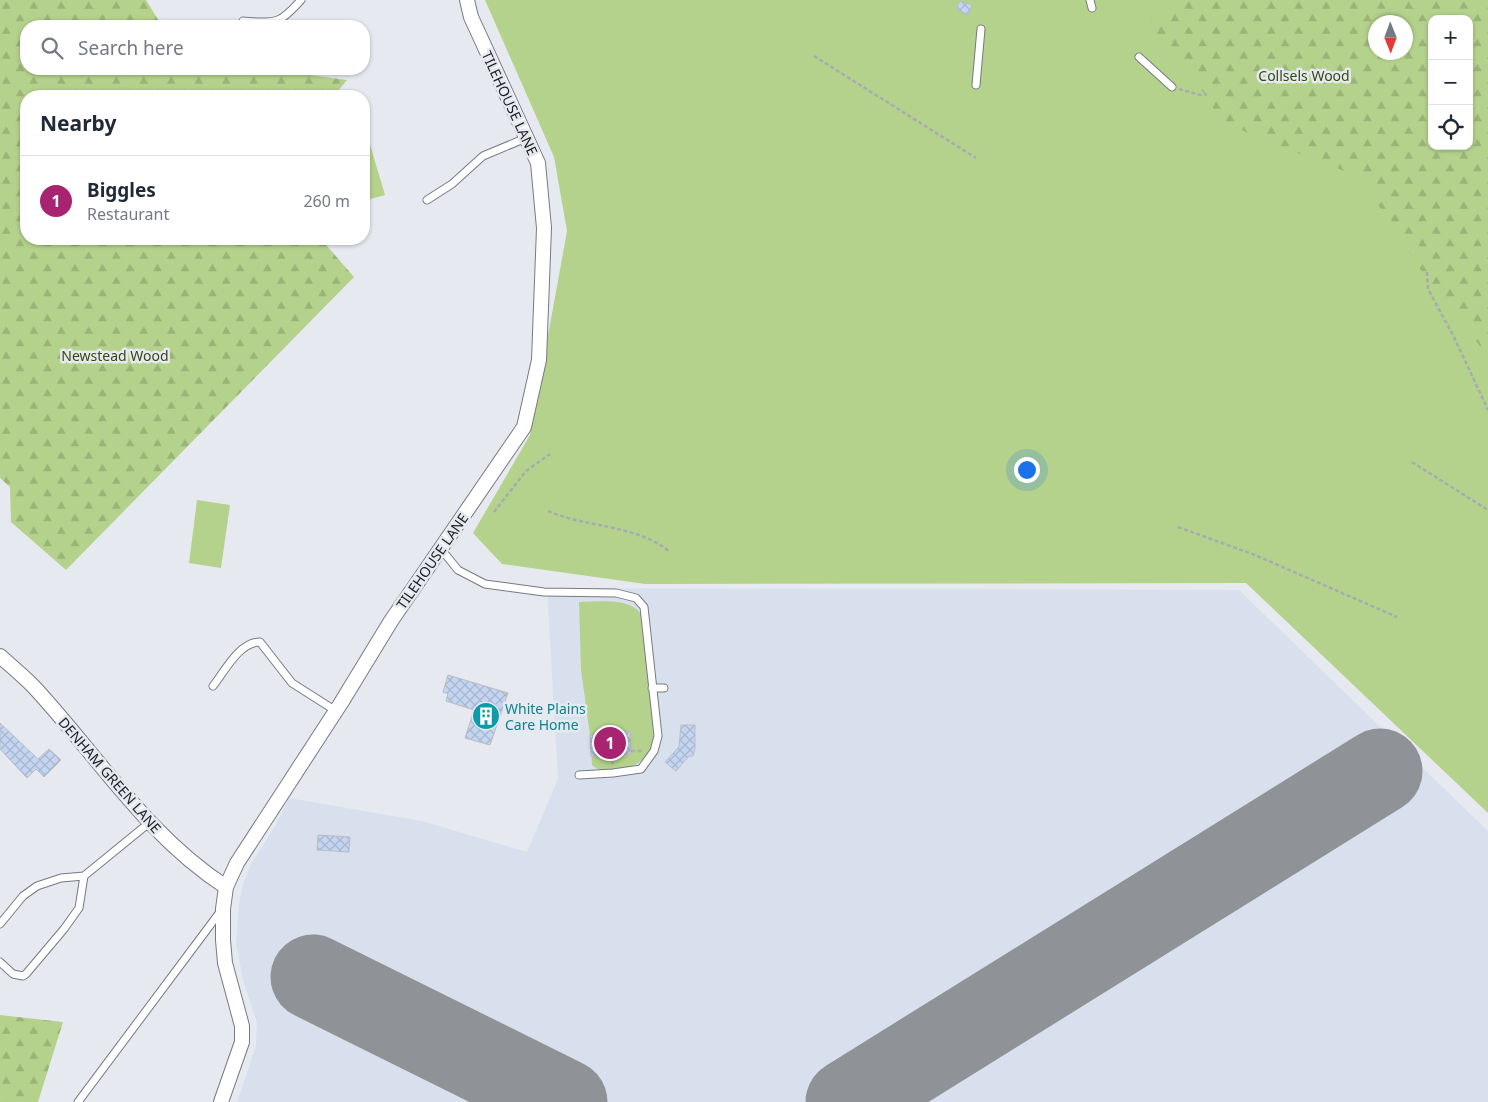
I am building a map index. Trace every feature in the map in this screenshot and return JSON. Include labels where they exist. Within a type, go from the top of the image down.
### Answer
[{"type":"street","name":"TILEHOUSE LANE","points":[[221,1102],[242,1042],[242,1026],[222,940],[226,887],[238,862],[391,621],[524,426],[539,360],[544,228],[538,163],[471,18],[467,0]]},
{"type":"street","name":"DENHAM GREEN LANE","points":[[0,656],[33,687],[149,823],[205,873],[226,887]]},
{"type":"lane","points":[[280,20],[286,18],[301,0]]},
{"type":"lane","points":[[976,85],[981,29]]},
{"type":"lane","points":[[1140,57],[1172,87]]},
{"type":"lane","points":[[427,200],[452,184],[483,156],[526,138]]},
{"type":"lane","points":[[441,549],[458,570],[485,584],[544,592],[616,593],[636,598],[644,607],[658,736],[654,751],[641,769],[579,775]]},
{"type":"lane","points":[[213,686],[242,648],[252,642],[260,642],[292,683],[336,710]]},
{"type":"lane","points":[[652,688],[664,688]]},
{"type":"lane","points":[[0,924],[23,896],[37,886],[61,878],[84,876],[149,823]]},
{"type":"lane","points":[[0,962],[12,974],[23,976],[26,974],[64,930],[79,908],[84,876]]},
{"type":"lane","points":[[78,1102],[223,909]]},
{"type":"path","points":[[814,56],[976,158]]},
{"type":"path","points":[[1172,87],[1207,94]]},
{"type":"path","points":[[1427,272],[1428,289],[1454,336],[1488,410]]},
{"type":"path","points":[[494,512],[526,471],[550,454]]},
{"type":"path","points":[[1412,462],[1488,510]]},
{"type":"path","points":[[548,511],[573,520],[625,530],[651,540],[669,551]]},
{"type":"path","points":[[1178,527],[1255,555],[1397,616]]},
{"type":"shaded area","points":[[547,588],[1239,590],[1488,831],[1488,1102],[237,1102],[256,1046],[257,1023],[243,980],[236,943],[239,903],[244,881],[251,864],[277,823],[289,798],[422,821],[527,852],[558,779]]},
{"type":"green space","name":"Newstead Wood","points":[[0,0],[146,0],[158,20],[20,20],[20,75],[310,75],[347,80],[339,90],[20,90],[20,245],[326,245],[354,277],[66,570],[11,522],[10,487],[0,478]]},
{"type":"green space","points":[[485,0],[1488,0],[1488,813],[1246,583],[645,584],[502,564],[473,533],[530,435],[567,231],[554,157]]},
{"type":"green space","name":"Collsels Wood","points":[[1178,0],[1488,0],[1488,356],[1428,281],[1360,177],[1253,136],[1219,117],[1181,58],[1147,24]]},
{"type":"green space","points":[[370,144],[385,195],[370,199]]},
{"type":"green space","points":[[197,500],[230,505],[221,568],[189,563]]},
{"type":"green space","points":[[607,601],[625,604],[640,612],[644,620],[654,739],[645,756],[635,765],[602,772],[592,765],[581,670],[579,602]]},
{"type":"green space","points":[[0,1015],[63,1022],[38,1102],[0,1102]]},
{"type":"building","points":[[960,1],[972,5],[968,15],[956,9]]},
{"type":"building","name":"White Plains Care Home","points":[[448,675],[508,693],[490,745],[465,738],[474,710],[446,701],[448,694],[443,692]]},
{"type":"building","points":[[0,723],[38,759],[49,749],[61,760],[44,777],[36,769],[27,778],[0,749]]},
{"type":"building","points":[[681,725],[695,725],[695,749],[693,756],[689,756],[676,771],[665,762],[679,747]]},
{"type":"building","points":[[630,731],[631,754],[591,756],[590,735]]},
{"type":"building","points":[[318,835],[350,837],[349,852],[317,850]]},
{"type":"runway","points":[[848,1102],[1380,771]]},
{"type":"runway","points":[[313,977],[565,1102]]},
{"type":"place","name":"White Plains Care Home","points":[[486,716]]},
{"type":"place","name":"Biggles","points":[[610,743]]}]
